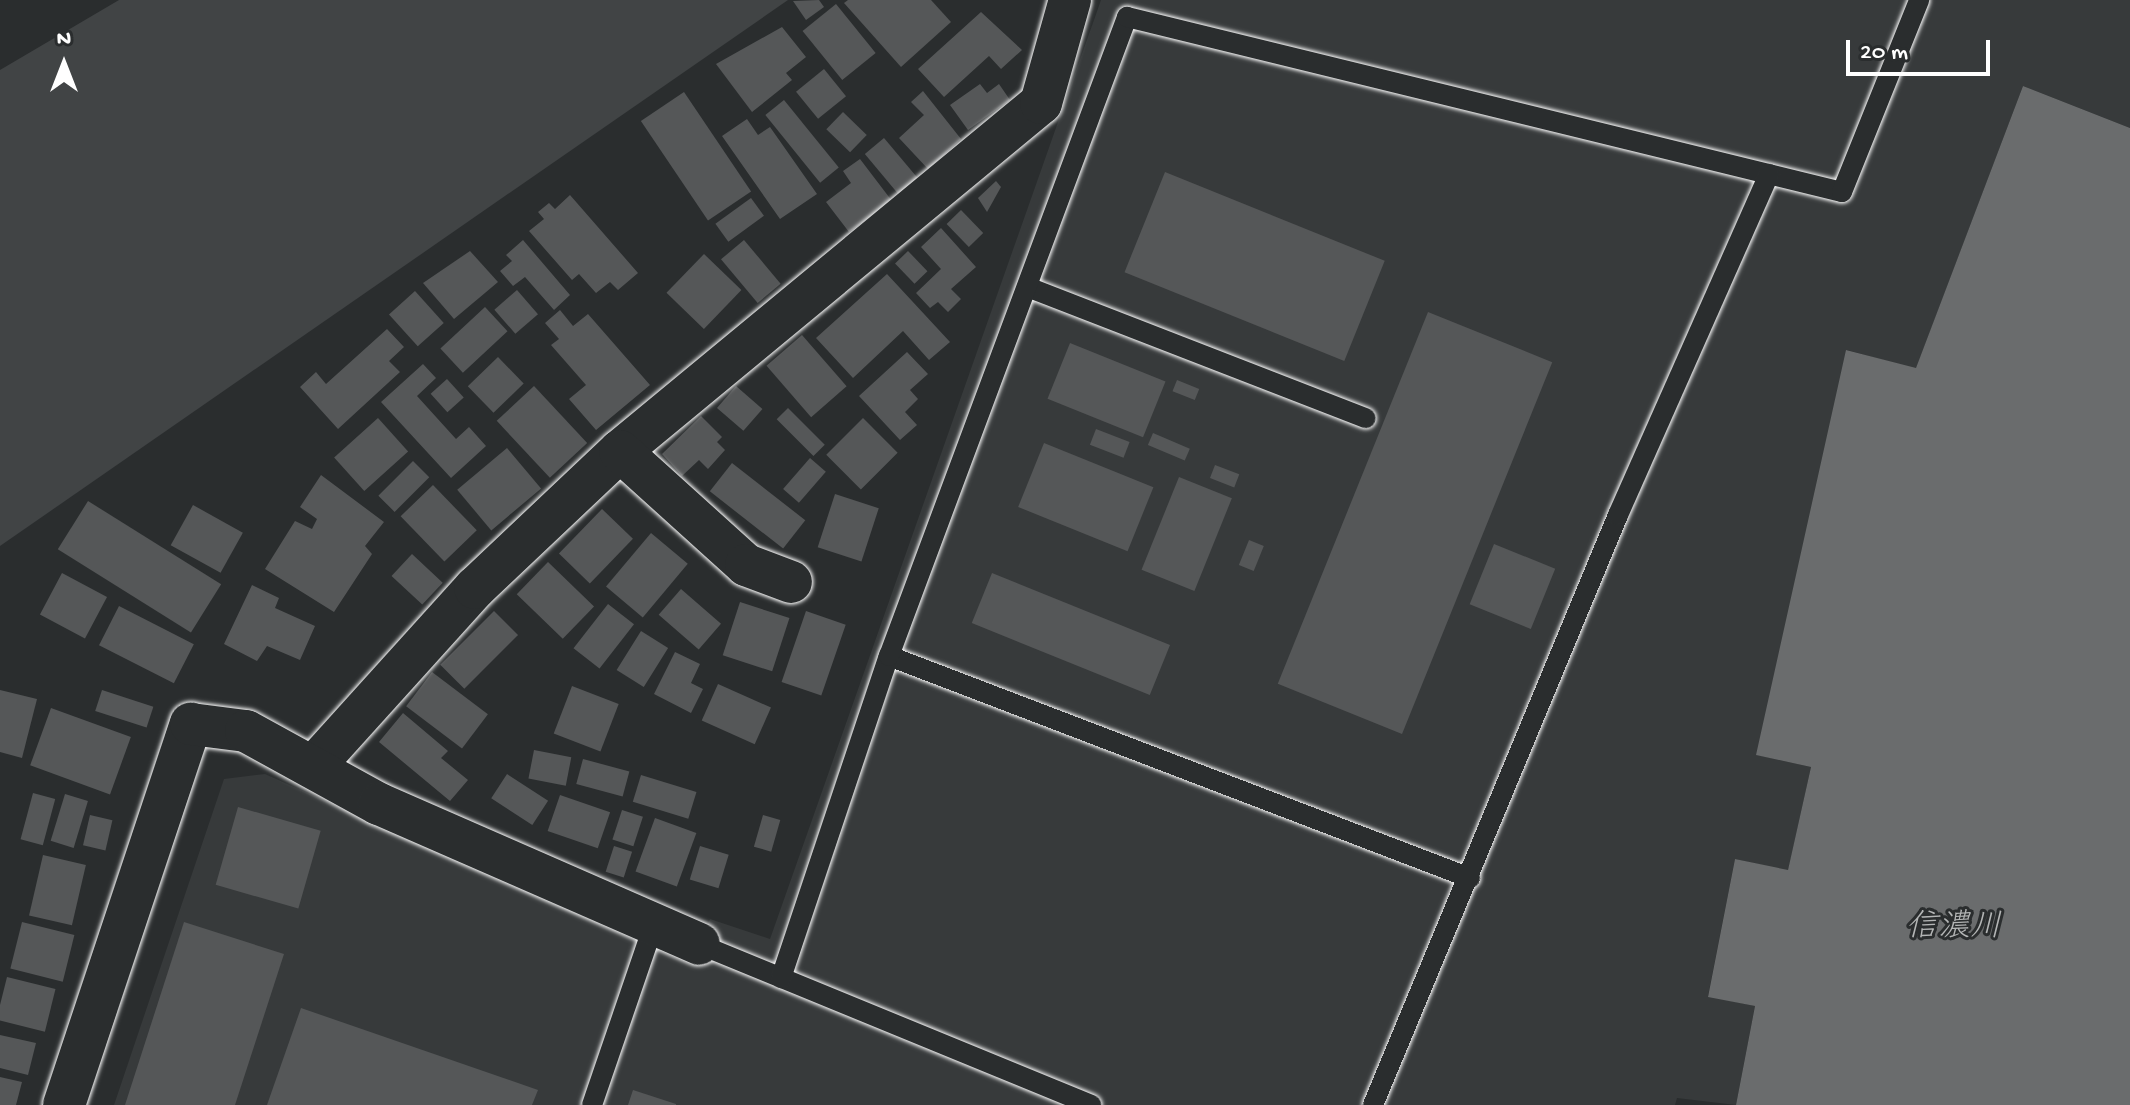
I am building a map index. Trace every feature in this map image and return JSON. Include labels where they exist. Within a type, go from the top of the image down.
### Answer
[{"type":"street","points":[[314,766],[475,588],[620,451],[1041,103],[1070,0]]},
{"type":"street","points":[[620,451],[746,565],[791,582]]},
{"type":"street","points":[[64,1105],[191,724],[246,731],[379,804],[699,944]]},
{"type":"lane","points":[[781,978],[889,656],[1030,288],[1127,17],[1842,192],[1919,0]]},
{"type":"lane","points":[[1373,1105],[1470,878],[1618,515],[1769,174]]},
{"type":"lane","points":[[1030,288],[1366,418]]},
{"type":"lane","points":[[889,656],[1470,878]]},
{"type":"lane","points":[[592,1105],[654,924]]},
{"type":"lane","points":[[699,944],[1091,1105]]},
{"type":"shaded area","points":[[119,0],[788,0],[0,546],[0,70]]},
{"type":"shaded area","points":[[1101,0],[2130,0],[2130,128],[2023,86],[1916,369],[1847,350],[1757,755],[1811,767],[1788,871],[1735,859],[1708,996],[1755,1006],[1736,1105],[1677,1098],[1675,1105],[114,1105],[224,779],[265,774],[691,965],[710,919],[770,939]]},
{"type":"water","name":"信濃川","points":[[2023,86],[2130,128],[2130,1105],[1736,1105],[1755,1006],[1708,997],[1735,859],[1788,870],[1811,767],[1756,755],[1846,350],[1916,368]]},
{"type":"building","points":[[819,0],[824,7],[806,20],[793,1]]},
{"type":"building","points":[[848,0],[931,0],[951,22],[901,67],[844,3]]},
{"type":"building","points":[[836,4],[876,53],[842,80],[803,31]]},
{"type":"building","points":[[981,12],[1022,50],[1001,69],[989,56],[944,97],[918,69]]},
{"type":"building","points":[[782,27],[806,57],[786,73],[792,80],[752,112],[716,64]]},
{"type":"building","points":[[824,69],[846,96],[818,119],[796,92]]},
{"type":"building","points":[[980,84],[987,93],[999,84],[1010,100],[968,130],[950,105]]},
{"type":"building","points":[[923,91],[961,139],[928,169],[899,138],[924,115],[911,102]]},
{"type":"building","points":[[684,92],[751,191],[708,221],[641,121]]},
{"type":"building","points":[[784,100],[839,168],[820,183],[765,115]]},
{"type":"building","points":[[843,112],[867,135],[850,152],[826,129]]},
{"type":"building","points":[[747,119],[758,135],[770,127],[817,194],[780,219],[722,136]]},
{"type":"building","points":[[884,138],[917,178],[898,194],[865,154]]},
{"type":"building","points":[[860,159],[892,201],[849,232],[826,202],[851,183],[843,171]]},
{"type":"building","points":[[1165,172],[1385,261],[1344,361],[1125,272]]},
{"type":"building","points":[[996,181],[1001,187],[987,212],[978,198]]},
{"type":"building","points":[[570,195],[638,273],[618,290],[610,282],[596,293],[579,274],[572,280],[529,231],[544,219],[538,212],[549,203],[555,209]]},
{"type":"building","points":[[751,198],[764,216],[728,242],[715,224]]},
{"type":"building","points":[[961,210],[983,233],[969,247],[947,224]]},
{"type":"building","points":[[941,228],[976,267],[951,289],[961,299],[948,312],[938,302],[930,308],[916,293],[941,269],[921,247]]},
{"type":"building","points":[[523,240],[570,295],[554,310],[525,277],[513,286],[500,271],[512,261],[506,255]]},
{"type":"building","points":[[744,240],[781,284],[758,303],[721,259]]},
{"type":"building","points":[[470,251],[498,282],[454,319],[423,283]]},
{"type":"building","points":[[908,251],[927,271],[915,284],[895,264]]},
{"type":"building","points":[[704,254],[741,290],[704,329],[666,293]]},
{"type":"building","points":[[887,274],[950,342],[929,360],[903,331],[853,378],[816,338]]},
{"type":"building","points":[[517,290],[538,314],[515,334],[494,310]]},
{"type":"building","points":[[415,291],[444,323],[418,346],[389,314]]},
{"type":"building","points":[[485,307],[508,331],[463,373],[440,349]]},
{"type":"building","points":[[560,310],[573,326],[588,314],[650,385],[596,430],[569,399],[586,385],[551,345],[559,339],[545,323]]},
{"type":"building","points":[[1428,312],[1552,362],[1402,734],[1278,684]]},
{"type":"building","points":[[387,329],[404,347],[389,361],[400,372],[338,429],[300,387],[316,372],[326,384]]},
{"type":"building","points":[[802,335],[847,386],[811,417],[767,366]]},
{"type":"building","points":[[1070,343],[1165,382],[1143,437],[1048,399]]},
{"type":"building","points":[[907,352],[928,374],[910,390],[918,399],[905,412],[917,425],[900,440],[859,396]]},
{"type":"building","points":[[498,357],[524,384],[493,413],[468,386]]},
{"type":"building","points":[[423,364],[436,378],[417,396],[456,439],[469,427],[486,446],[451,478],[381,402]]},
{"type":"building","points":[[447,379],[464,398],[447,412],[431,394]]},
{"type":"building","points":[[1177,380],[1199,389],[1195,400],[1173,391]]},
{"type":"building","points":[[534,386],[587,443],[550,478],[497,421]]},
{"type":"building","points":[[736,386],[762,409],[743,431],[717,408]]},
{"type":"building","points":[[788,408],[825,445],[813,456],[777,419]]},
{"type":"building","points":[[701,416],[722,437],[717,442],[725,450],[708,469],[699,460],[682,476],[662,454]]},
{"type":"building","points":[[378,418],[408,451],[364,491],[334,457]]},
{"type":"building","points":[[863,418],[898,453],[861,489],[826,455]]},
{"type":"building","points":[[1096,429],[1130,442],[1124,458],[1090,445]]},
{"type":"building","points":[[1153,433],[1190,449],[1185,461],[1148,445]]},
{"type":"building","points":[[1044,443],[1153,487],[1128,551],[1018,507]]},
{"type":"building","points":[[507,448],[541,489],[491,530],[457,490]]},
{"type":"building","points":[[810,458],[826,472],[799,503],[783,489]]},
{"type":"building","points":[[413,461],[429,477],[395,512],[378,496]]},
{"type":"building","points":[[732,463],[805,520],[783,549],[710,491]]},
{"type":"building","points":[[1215,465],[1239,474],[1234,487],[1210,478]]},
{"type":"building","points":[[321,475],[384,522],[365,546],[372,554],[334,612],[265,569],[295,521],[312,529],[317,519],[300,507]]},
{"type":"building","points":[[1179,477],[1232,498],[1194,591],[1142,570]]},
{"type":"building","points":[[433,485],[477,530],[444,562],[401,516]]},
{"type":"building","points":[[835,494],[879,508],[861,561],[818,547]]},
{"type":"building","points":[[88,501],[221,584],[191,633],[58,549]]},
{"type":"building","points":[[193,505],[243,533],[221,573],[171,545]]},
{"type":"building","points":[[602,509],[633,539],[590,583],[559,554]]},
{"type":"building","points":[[651,533],[688,564],[643,617],[606,587]]},
{"type":"building","points":[[1249,540],[1264,546],[1254,571],[1239,565]]},
{"type":"building","points":[[1494,544],[1555,569],[1531,629],[1470,604]]},
{"type":"building","points":[[412,554],[443,583],[422,605],[392,576]]},
{"type":"building","points":[[548,562],[594,606],[563,639],[517,594]]},
{"type":"building","points":[[62,573],[107,597],[85,638],[40,614]]},
{"type":"building","points":[[992,573],[1170,645],[1150,695],[972,623]]},
{"type":"building","points":[[252,585],[279,598],[275,608],[315,626],[300,660],[267,646],[257,661],[224,644]]},
{"type":"building","points":[[681,589],[721,624],[699,649],[659,615]]},
{"type":"building","points":[[740,602],[789,618],[772,671],[723,655]]},
{"type":"building","points":[[608,604],[634,624],[600,668],[574,648]]},
{"type":"building","points":[[119,606],[194,644],[174,683],[99,645]]},
{"type":"building","points":[[494,611],[518,635],[464,689],[440,665]]},
{"type":"building","points":[[806,611],[846,625],[821,696],[782,682]]},
{"type":"building","points":[[641,631],[668,648],[644,687],[617,670]]},
{"type":"building","points":[[675,652],[700,664],[691,683],[703,689],[691,713],[654,694]]},
{"type":"building","points":[[432,672],[488,714],[462,748],[406,706]]},
{"type":"building","points":[[718,684],[771,708],[755,744],[702,721]]},
{"type":"building","points":[[572,686],[619,704],[600,752],[554,734]]},
{"type":"building","points":[[0,690],[37,699],[22,758],[0,752]]},
{"type":"building","points":[[102,690],[153,707],[147,728],[95,711]]},
{"type":"building","points":[[51,708],[131,737],[110,794],[30,765]]},
{"type":"building","points":[[403,713],[448,751],[441,758],[468,780],[450,801],[379,742]]},
{"type":"building","points":[[534,750],[571,757],[566,786],[528,778]]},
{"type":"building","points":[[583,759],[629,771],[623,797],[576,784]]},
{"type":"building","points":[[507,774],[548,801],[532,825],[491,798]]},
{"type":"building","points":[[641,775],[696,792],[688,819],[633,802]]},
{"type":"building","points":[[33,793],[55,799],[43,845],[21,839]]},
{"type":"building","points":[[65,794],[88,801],[74,848],[51,841]]},
{"type":"building","points":[[560,795],[610,812],[598,848],[548,831]]},
{"type":"building","points":[[238,807],[321,831],[298,909],[216,885]]},
{"type":"building","points":[[622,810],[643,817],[633,846],[612,839]]},
{"type":"building","points":[[90,815],[112,820],[105,850],[83,845]]},
{"type":"building","points":[[763,815],[780,820],[771,852],[754,847]]},
{"type":"building","points":[[655,818],[696,833],[677,887],[636,872]]},
{"type":"building","points":[[614,846],[632,852],[624,878],[606,872]]},
{"type":"building","points":[[700,846],[729,855],[718,888],[690,879]]},
{"type":"building","points":[[43,855],[86,865],[72,925],[29,915]]},
{"type":"building","points":[[22,922],[74,935],[63,982],[10,969]]},
{"type":"building","points":[[184,922],[284,954],[235,1105],[125,1105]]},
{"type":"building","points":[[7,977],[56,989],[45,1032],[0,1021],[0,1005]]},
{"type":"building","points":[[301,1008],[538,1090],[532,1105],[267,1105]]},
{"type":"building","points":[[0,1035],[36,1043],[28,1075],[0,1068]]},
{"type":"building","points":[[0,1077],[22,1082],[16,1105],[0,1105]]},
{"type":"building","points":[[633,1090],[676,1104],[676,1105],[628,1105]]}]
